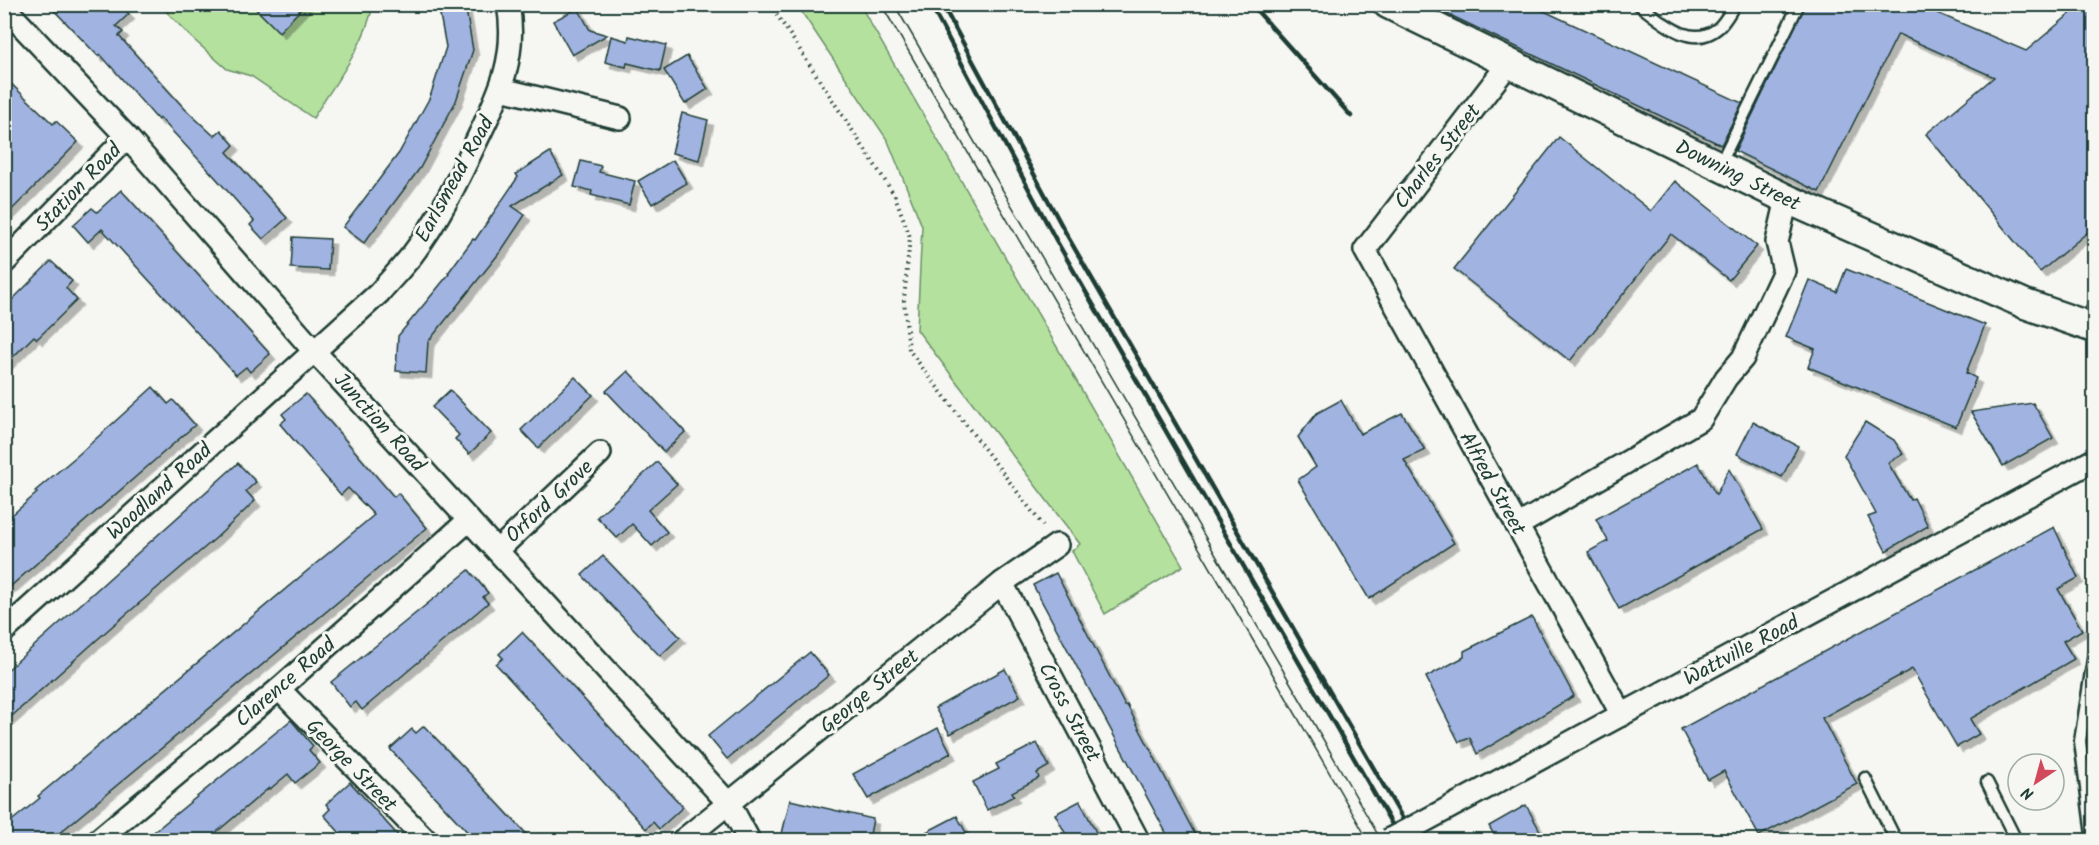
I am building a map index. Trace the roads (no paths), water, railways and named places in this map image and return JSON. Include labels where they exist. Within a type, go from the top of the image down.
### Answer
[{"type":"street","name":"Earlsmead Road","points":[[314,351],[379,293],[412,255],[451,194],[501,89],[510,48],[511,22],[508,4]]},
{"type":"street","name":"Downing Street","points":[[1388,4],[1787,199],[2025,304],[2093,319]]},
{"type":"street","name":"Junction Road","points":[[4,8],[127,137],[314,351],[730,805],[749,840]]},
{"type":"street","name":"Charles Street","points":[[1365,250],[1509,63]]},
{"type":"street","points":[[501,89],[620,118]]},
{"type":"street","name":"Station Road","points":[[4,263],[127,137]]},
{"type":"street","points":[[1517,526],[1701,419],[1726,378],[1743,358],[1784,271],[1777,242],[1787,199]]},
{"type":"street","name":"Alfred Street","points":[[1365,250],[1622,715]]},
{"type":"street","name":"Woodland Road","points":[[4,631],[314,351]]},
{"type":"street","name":"Orford Grove","points":[[498,550],[600,453]]},
{"type":"street","name":"Wattville Road","points":[[1388,840],[2094,460]]},
{"type":"street","name":"Clarence Road","points":[[98,840],[279,689],[469,520]]},
{"type":"street","name":"George Street","points":[[683,840],[730,805],[1002,583],[1057,545]]},
{"type":"street","name":"Cross Street","points":[[1002,583],[1138,840]]},
{"type":"street","name":"George Street","points":[[279,689],[426,840]]},
{"type":"lane","points":[[1638,4],[1680,35],[1703,36],[1719,28],[1735,4]]},
{"type":"lane","points":[[1719,166],[1799,4]]},
{"type":"lane","points":[[2091,838],[2080,741],[2094,653]]},
{"type":"lane","points":[[1865,778],[1896,840]]},
{"type":"lane","points":[[1987,782],[2016,840]]},
{"type":"tram line","points":[[881,4],[1368,840]]},
{"type":"tram line","points":[[894,4],[1381,840]]},
{"type":"railway","points":[[930,4],[1056,240],[1401,840]]},
{"type":"railway","points":[[942,4],[1068,237],[1415,840]]},
{"type":"railway","points":[[1251,4],[1351,116]]}]
